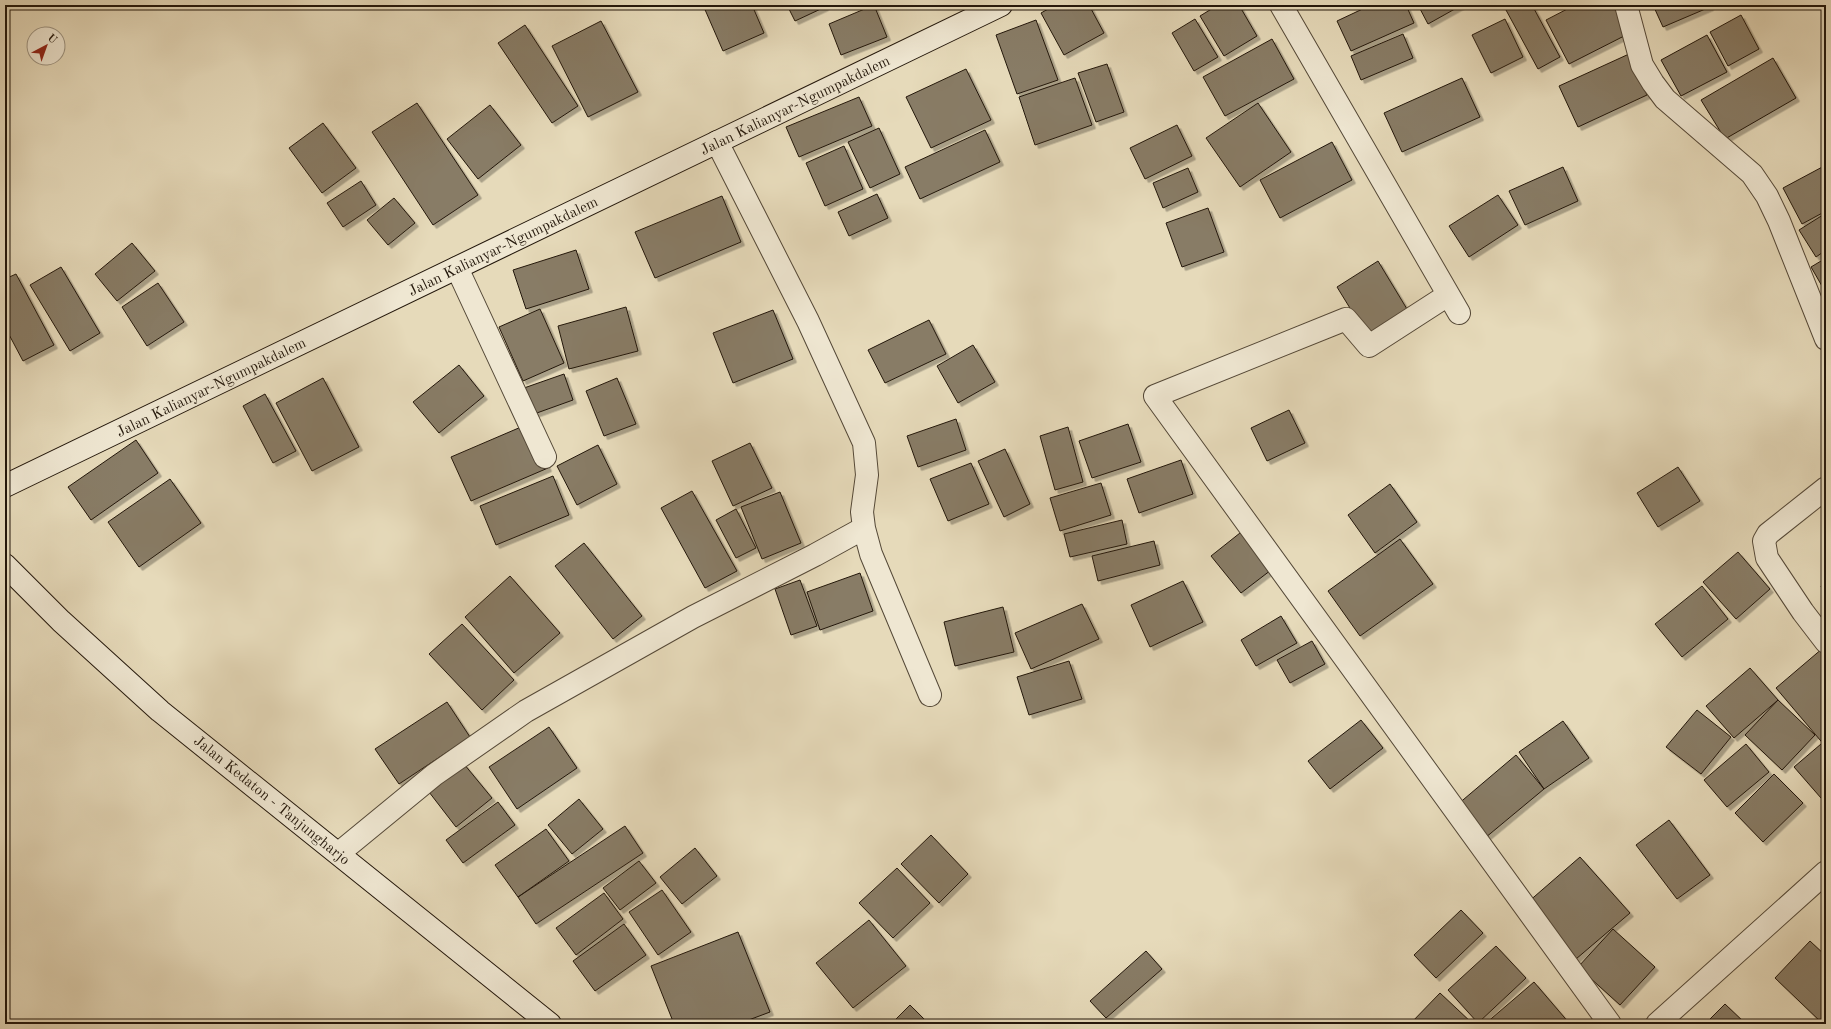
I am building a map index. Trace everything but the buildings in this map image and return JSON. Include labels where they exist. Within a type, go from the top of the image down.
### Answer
[{"type":"street","name":"Jalan Kalianyar-Ngumpakdalem","points":[[5,486],[1001,5]]},
{"type":"street","points":[[1281,5],[1454,304],[1369,346],[1346,319],[1155,396],[1610,1024]]},
{"type":"street","points":[[1626,5],[1642,65],[1653,83],[1665,99],[1752,174],[1767,196],[1779,221],[1826,340]]},
{"type":"street","points":[[717,142],[808,321],[864,443],[867,475],[862,512],[864,528],[871,554],[930,695]]},
{"type":"street","points":[[457,268],[545,457]]},
{"type":"street","points":[[1826,488],[1768,534],[1764,541],[1767,558],[1803,612],[1826,642]]},
{"type":"street","points":[[339,853],[434,775],[526,711],[693,617],[815,555],[864,528]]},
{"type":"street","name":"Jalan Kedaton - Tanjungharjo","points":[[5,565],[61,621],[160,711],[339,853],[550,1024]]},
{"type":"street","points":[[1657,1024],[1826,872]]}]
